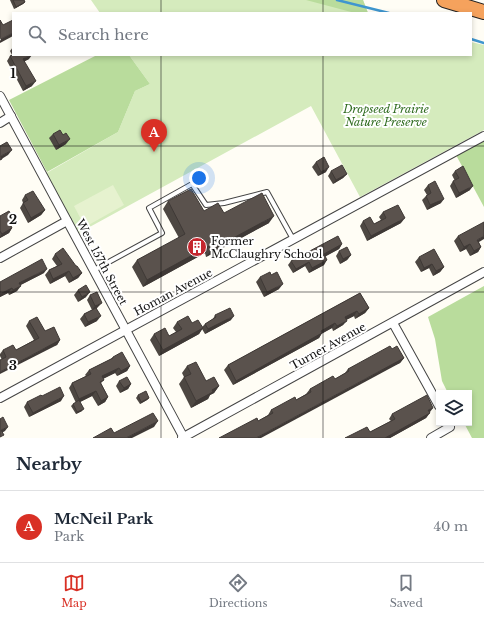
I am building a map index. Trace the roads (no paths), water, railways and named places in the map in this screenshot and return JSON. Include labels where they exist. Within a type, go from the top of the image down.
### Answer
[{"type":"highway","points":[[444,0],[484,12]]},
{"type":"street","name":"West 157th Street","points":[[0,96],[183,438]]},
{"type":"street","points":[[0,123],[11,116]]},
{"type":"street","name":"Homan Avenue","points":[[0,398],[484,136]]},
{"type":"street","points":[[0,258],[68,221]]},
{"type":"street","name":"Turner Avenue","points":[[183,438],[484,272]]},
{"type":"street","points":[[393,323],[436,401]]},
{"type":"street","points":[[431,438],[448,426]]},
{"type":"lane","points":[[94,270],[162,233],[150,208],[192,184],[206,205],[224,203],[267,192],[293,239]]},
{"type":"waterway","points":[[337,0],[385,12]]},
{"type":"waterway","points":[[472,39],[484,43]]},
{"type":"place","name":"McNeil Park","points":[[154,152]]},
{"type":"place","name":"Former McClaughry School","points":[[197,247]]},
{"type":"park label","name":"Dropseed Prairie Nature Preserve","points":[[386,115]]}]
